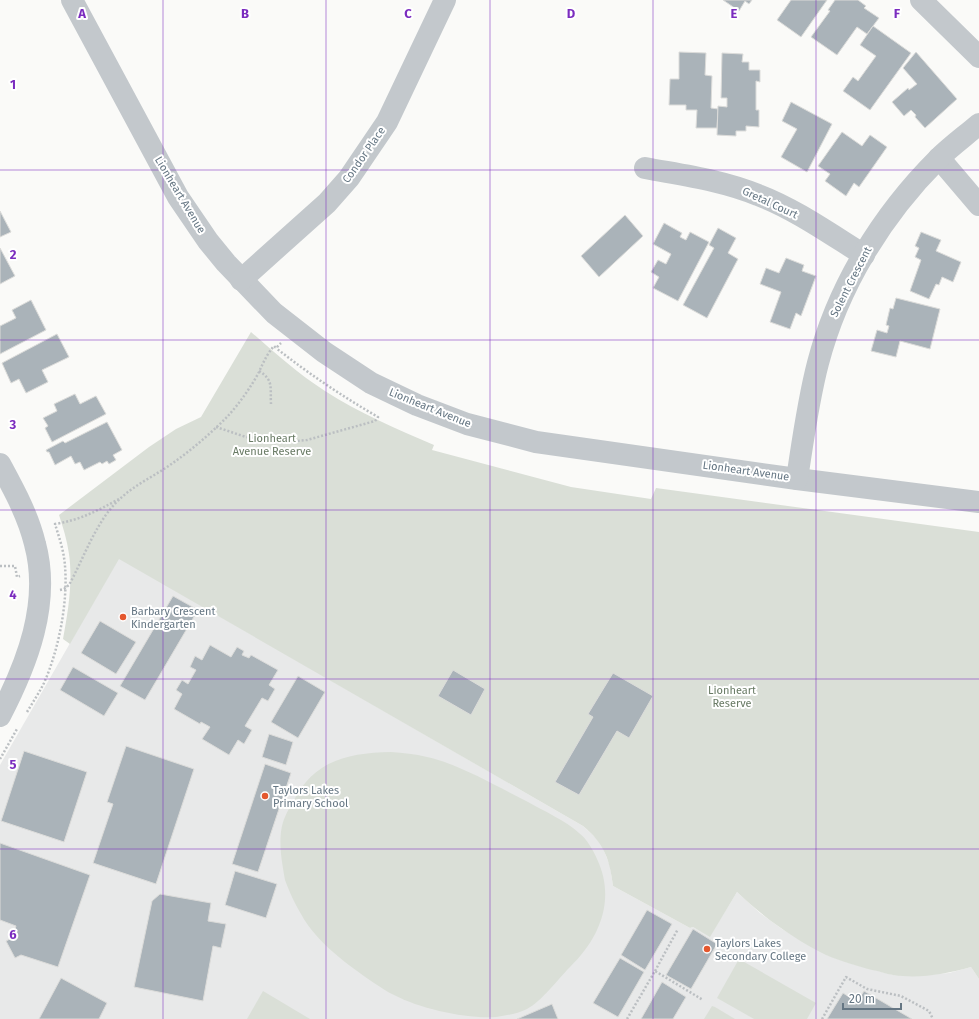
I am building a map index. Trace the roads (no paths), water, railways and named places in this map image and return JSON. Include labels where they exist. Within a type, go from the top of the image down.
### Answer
[{"type":"street","name":"Condor Place","points":[[241,280],[327,203],[349,178],[387,122],[445,0]]},
{"type":"street","points":[[921,0],[979,58]]},
{"type":"street","name":"Lionheart Avenue","points":[[75,1],[178,197],[208,241],[241,280],[274,313],[337,362],[371,383],[417,405],[461,422],[486,430],[536,442],[797,479],[979,502]]},
{"type":"street","name":"Solent Crescent","points":[[797,479],[811,392],[818,363],[826,335],[849,282],[878,231],[896,206],[939,158],[979,124]]},
{"type":"street","points":[[939,158],[979,205]]},
{"type":"street","name":"Gretal Court","points":[[645,168],[732,186],[759,195],[783,207],[864,255]]},
{"type":"street","points":[[0,464],[27,518],[36,545],[39,566],[39,593],[35,624],[28,652],[17,681],[0,716]]},
{"type":"place","name":"Barbary Crescent Kindergarten","points":[[123,617]]},
{"type":"place","name":"Taylors Lakes Primary School","points":[[265,796]]},
{"type":"place","name":"Taylors Lakes Secondary College","points":[[707,949]]},
{"type":"park label","name":"Lionheart Avenue Reserve","points":[[272,444]]},
{"type":"park label","name":"Lionheart Reserve","points":[[732,696]]}]
